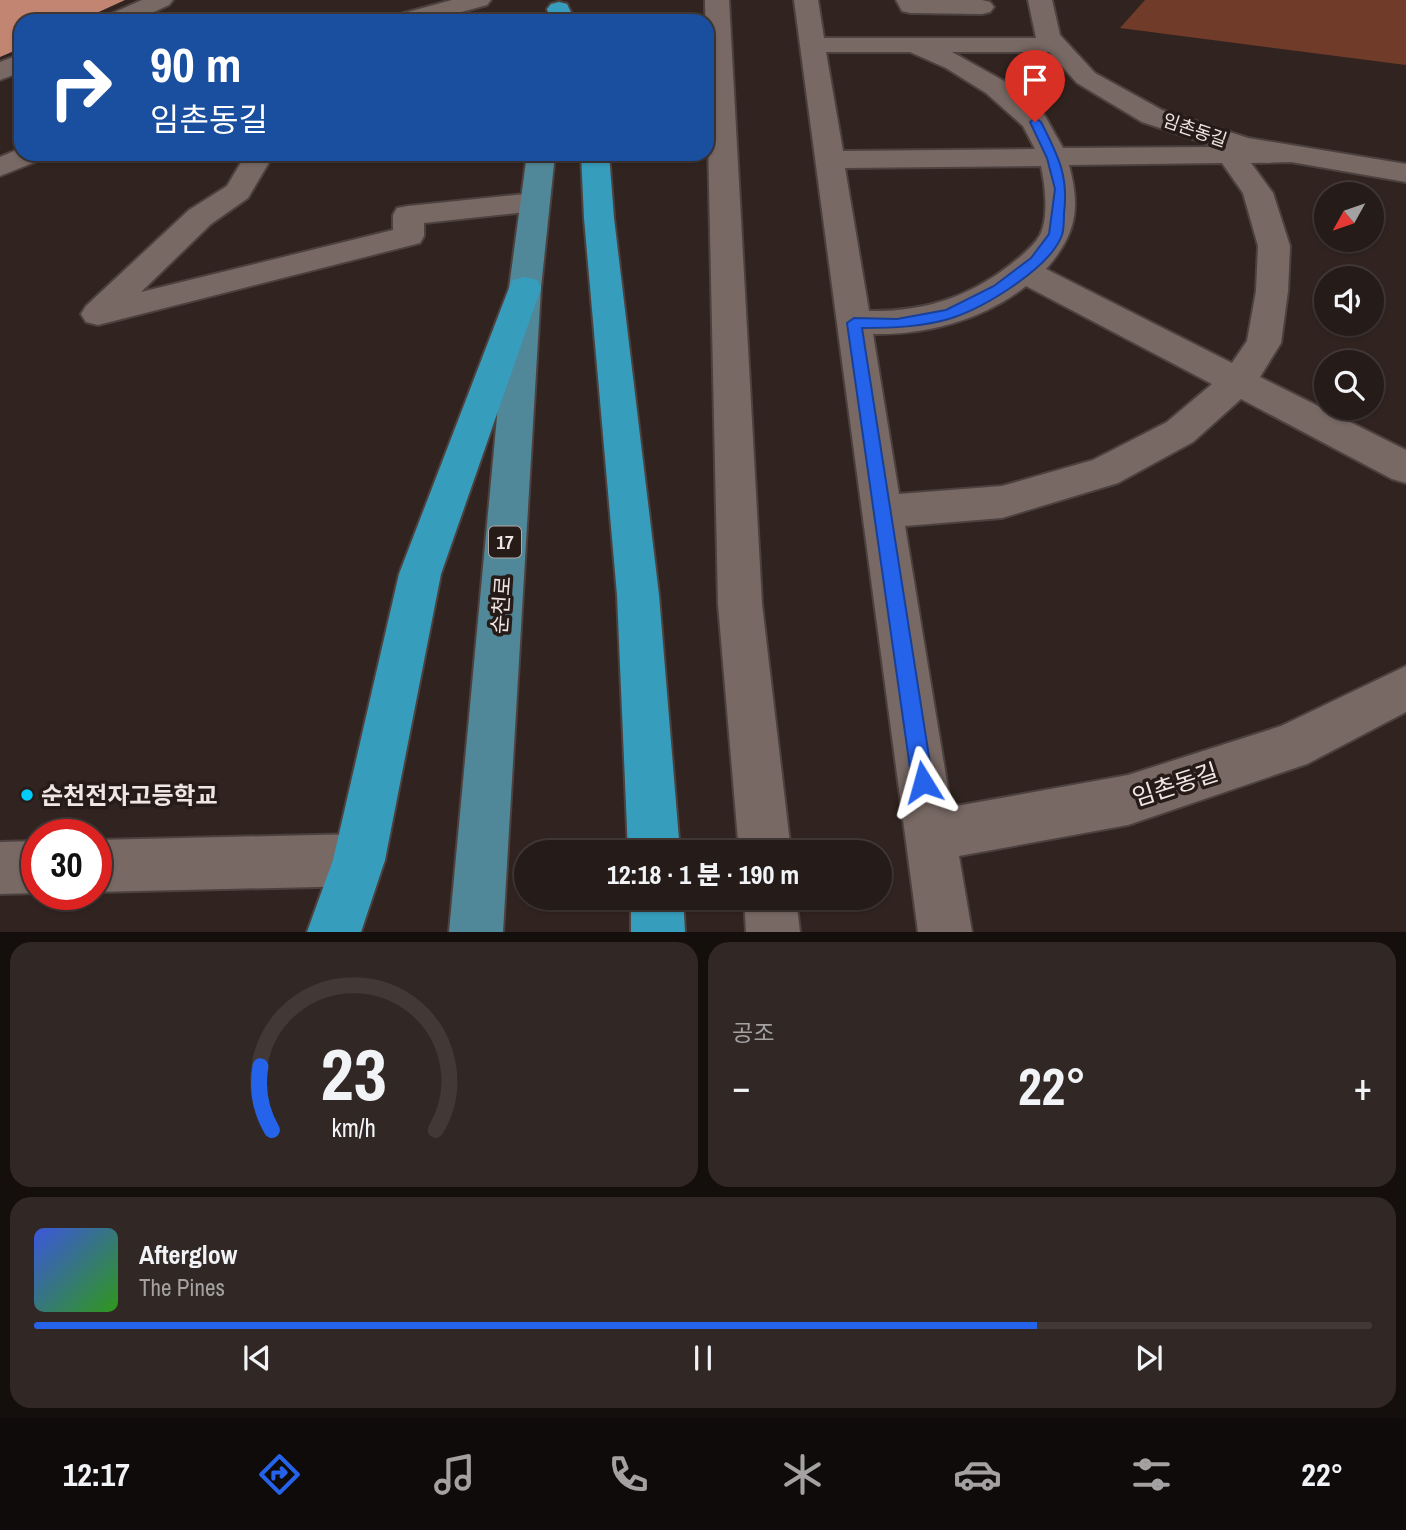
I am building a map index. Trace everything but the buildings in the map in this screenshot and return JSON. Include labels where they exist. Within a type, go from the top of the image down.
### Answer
[{"type":"highway","points":[[595,161],[638,595],[653,840]]},
{"type":"highway","points":[[334,932],[359,860],[420,574],[525,288]]},
{"type":"highway","points":[[657,910],[658,932]]},
{"type":"main road","name":"순천로","points":[[476,932],[525,288],[540,161]]},
{"type":"street","points":[[130,14],[161,0]]},
{"type":"street","points":[[427,14],[479,0]]},
{"type":"street","points":[[717,0],[740,604],[764,840]]},
{"type":"street","points":[[806,0],[945,932]]},
{"type":"street","points":[[908,0],[910,6],[982,7]]},
{"type":"street","name":"임촌동길","points":[[1040,0],[1048,37],[1086,78],[1152,116],[1243,146],[1406,173]]},
{"type":"street","points":[[813,45],[1056,45]]},
{"type":"street","points":[[854,323],[897,323],[949,314],[999,290],[1036,261],[1056,235],[1061,189],[1053,158],[1035,122],[995,87],[955,63],[914,45]]},
{"type":"street","points":[[830,160],[1292,154]]},
{"type":"street","name":"임촌동길","points":[[882,512],[1002,502],[1104,472],[1180,432],[1238,382],[1264,343],[1272,291],[1274,246],[1258,193],[1230,155]]},
{"type":"street","points":[[256,161],[238,192],[200,217],[98,313],[409,236],[408,215],[535,202]]},
{"type":"street","points":[[1023,271],[1406,468]]},
{"type":"street","name":"임촌동길","points":[[931,836],[1128,800],[1290,747],[1406,688]]},
{"type":"street","points":[[112,866],[359,860]]},
{"type":"street","points":[[0,868],[21,867]]},
{"type":"street","points":[[771,910],[774,932]]},
{"type":"shaded area","points":[[1145,0],[1406,0],[1406,65],[1120,28]]},
{"type":"place","name":"순천전자고등학교","points":[[27,795]]},
{"type":"route","points":[[923,782],[854,323],[897,323],[949,314],[999,290],[1036,261],[1056,235],[1061,189],[1053,158],[1035,122]]}]
